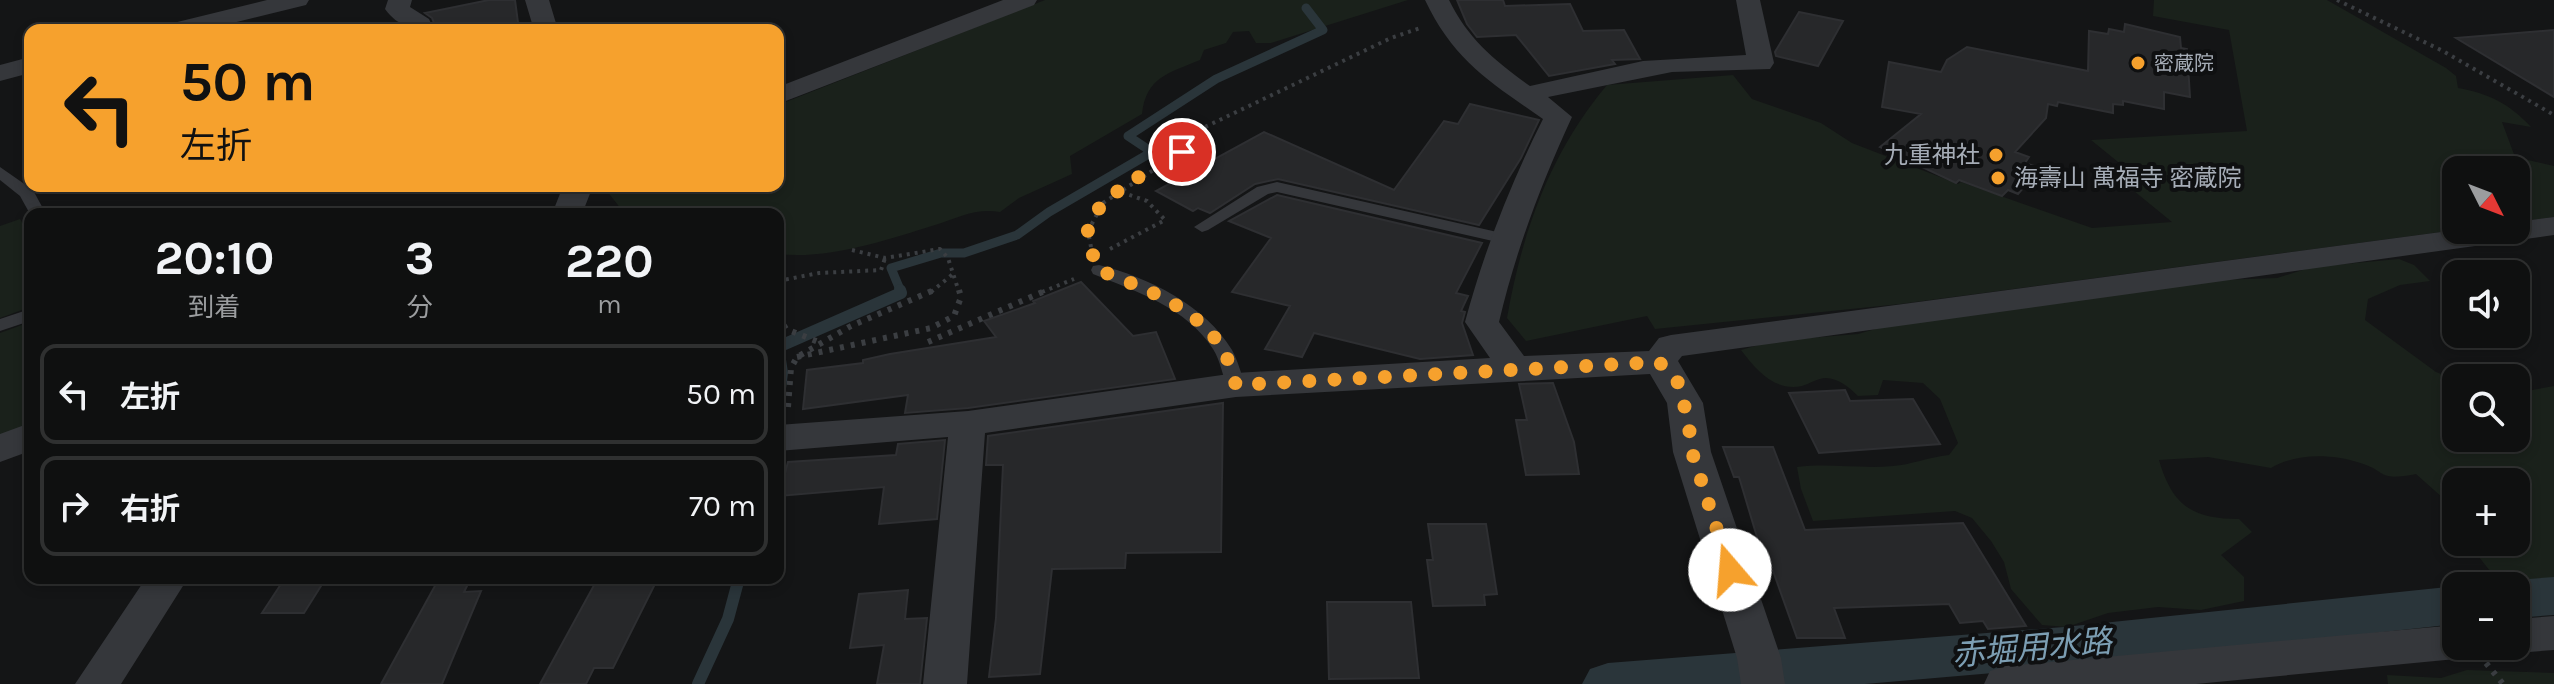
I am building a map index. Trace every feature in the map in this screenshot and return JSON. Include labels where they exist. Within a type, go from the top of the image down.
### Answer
[{"type":"street","points":[[198,24],[293,0]]},
{"type":"street","points":[[400,0],[397,9],[420,24]]},
{"type":"street","points":[[537,0],[544,24]]},
{"type":"street","points":[[784,94],[1025,0]]},
{"type":"street","points":[[1526,95],[1593,78],[1670,65],[1733,61],[1761,63],[1748,0]]},
{"type":"street","points":[[1434,12],[1486,67],[1558,117],[1523,190],[1482,322],[1514,368]]},
{"type":"street","points":[[0,73],[24,67]]},
{"type":"street","points":[[1659,362],[1671,346],[2554,226]]},
{"type":"street","points":[[784,438],[968,423],[1236,385],[1659,362],[1677,380],[1688,419],[1692,452],[1759,658],[1763,684]]},
{"type":"street","points":[[945,684],[968,423]]},
{"type":"street","points":[[0,449],[24,439]]},
{"type":"street","points":[[97,684],[164,584]]},
{"type":"street","points":[[2530,635],[2554,633]]},
{"type":"street","points":[[2028,683],[2442,643]]},
{"type":"lane","points":[[0,172],[24,191]]},
{"type":"lane","points":[[1202,227],[1263,190],[1277,187],[1506,239]]},
{"type":"lane","points":[[1096,262],[1163,297],[1203,325],[1223,350],[1236,385]]},
{"type":"lane","points":[[0,325],[24,317]]},
{"type":"path","points":[[2337,0],[2443,51],[2554,115]]},
{"type":"path","points":[[1096,262],[1087,237],[1094,213],[1118,191],[1182,152],[1205,127],[1391,38],[1434,12]]},
{"type":"path","points":[[928,342],[1096,262],[1137,232],[1158,227],[1165,220],[1147,201],[1118,191]]},
{"type":"path","points":[[797,357],[931,328],[954,316],[954,308],[961,297],[940,249],[885,258],[852,250]]},
{"type":"path","points":[[784,280],[819,273],[881,270],[885,258]]},
{"type":"path","points":[[784,422],[791,368],[797,357],[869,319],[917,302],[937,290],[953,274]]},
{"type":"path","points":[[784,326],[822,343]]},
{"type":"shaded area","points":[[1045,0],[1408,0],[1271,43],[1256,43],[1249,31],[1233,32],[1226,43],[1204,50],[1200,60],[1169,73],[1154,84],[1144,102],[1142,114],[1070,156],[1072,174],[1019,198],[1000,212],[967,214],[857,247],[817,254],[784,254],[784,208],[620,208],[608,192],[784,192],[784,103]]},
{"type":"shaded area","name":"海壽山 萬福寺 密蔵院","points":[[2154,0],[2327,0],[2446,68],[2456,76],[2458,88],[2498,101],[2531,127],[2502,122],[2515,156],[2442,156],[2442,232],[1900,304],[1655,329],[1647,316],[1526,341],[1507,318],[1521,255],[1541,195],[1569,138],[1607,85],[1733,75],[1752,99],[1821,123],[1852,143],[1958,184],[1961,182],[2092,228],[2172,222],[2107,169],[2123,166],[2091,140],[2247,131],[2229,30],[2153,16]]},
{"type":"shaded area","name":"海壽山 萬福寺 密蔵院","points":[[2530,160],[2554,166],[2554,217],[2530,220]]},
{"type":"shaded area","points":[[20,219],[24,225],[24,309],[0,318],[0,226]]},
{"type":"shaded area","points":[[2399,259],[2414,265],[2430,281],[2400,285],[2368,299],[2365,320],[2442,374],[2442,452],[2530,452],[2530,390],[2554,386],[2554,580],[2530,580],[2530,572],[2491,572],[2478,556],[2530,556],[2530,468],[2442,468],[2442,497],[2416,474],[2387,476],[2367,465],[2325,456],[2302,457],[2271,468],[2208,457],[2159,460],[2170,488],[2186,506],[2208,516],[2239,519],[2252,532],[2221,555],[2244,577],[2244,601],[2201,610],[2158,607],[2108,613],[2067,627],[2042,625],[2011,589],[2004,562],[1972,518],[1955,511],[1813,521],[1801,489],[1797,467],[1893,466],[1949,455],[1958,443],[1940,399],[1923,383],[1883,380],[1878,395],[1858,396],[1844,384],[1830,378],[1802,386],[1783,386],[1760,372],[1741,350],[1772,341],[1858,334],[1889,325],[2220,280],[2277,278],[2312,267]]},
{"type":"shaded area","points":[[24,324],[24,427],[0,436],[0,333]]},
{"type":"shaded area","points":[[2467,670],[2554,673],[2554,684],[2388,684],[2387,675],[2441,678]]},
{"type":"building","points":[[489,0],[515,0],[518,24],[434,24],[425,13]]},
{"type":"building","points":[[1457,0],[1503,0],[1505,6],[1570,4],[1583,31],[1624,30],[1640,59],[1612,60],[1615,64],[1549,76],[1516,35],[1477,37],[1467,24]]},
{"type":"building","points":[[1799,12],[1843,21],[1818,66],[1776,56],[1775,52]]},
{"type":"building","points":[[2125,24],[2180,37],[2181,48],[2187,49],[2190,97],[2164,92],[2164,109],[2123,101],[2123,105],[2113,104],[2113,113],[2058,102],[2057,106],[2048,104],[2046,118],[2015,152],[2029,157],[2025,163],[2040,168],[2018,194],[2008,190],[2002,196],[1959,180],[1956,183],[1880,147],[1921,114],[1882,107],[1889,62],[1941,72],[1947,60],[1967,47],[2088,71],[2089,31],[2108,34],[2109,29],[2124,32]]},
{"type":"building","points":[[2554,30],[2554,97],[2456,38]]},
{"type":"building","points":[[1470,104],[1539,120],[1521,158],[1479,225],[1278,179],[1255,184],[1210,213],[1198,208],[1193,211],[1156,191],[1264,132],[1394,190],[1444,121],[1458,124]]},
{"type":"building","points":[[1277,195],[1482,243],[1456,293],[1468,296],[1461,311],[1465,312],[1462,323],[1473,355],[1420,359],[1314,333],[1302,357],[1265,349],[1290,306],[1232,292],[1271,238],[1229,221]]},
{"type":"building","points":[[1081,282],[1133,336],[1156,332],[1175,379],[968,408],[905,413],[908,395],[803,409],[807,370],[863,363],[863,360],[890,354],[996,337],[984,321]]},
{"type":"building","points":[[1553,383],[1574,442],[1579,474],[1526,475],[1516,420],[1527,420],[1519,384]]},
{"type":"building","points":[[1845,390],[1850,401],[1913,399],[1940,444],[1819,453],[1789,393]]},
{"type":"building","points":[[1223,403],[1221,552],[1126,553],[1125,568],[1052,569],[1040,674],[989,677],[996,618],[1003,465],[986,465],[988,436]]},
{"type":"building","points":[[945,440],[937,519],[879,524],[884,487],[784,496],[788,462],[896,455],[898,444]]},
{"type":"building","points":[[1723,447],[1773,447],[1805,530],[1963,523],[2026,626],[1988,629],[1983,621],[1960,623],[1949,604],[1834,608],[1845,638],[1797,638],[1768,557],[1763,557],[1739,477],[1734,477]]},
{"type":"building","points":[[1428,524],[1486,524],[1497,594],[1484,595],[1485,605],[1433,606],[1427,560],[1433,560]]},
{"type":"building","points":[[281,584],[322,584],[304,613],[262,613]]},
{"type":"building","points":[[436,584],[468,584],[464,592],[481,591],[442,684],[381,684]]},
{"type":"building","points":[[595,584],[655,584],[613,668],[594,668],[586,684],[540,684]]},
{"type":"building","points":[[908,590],[905,619],[927,618],[920,684],[877,684],[884,645],[850,648],[859,594]]},
{"type":"building","points":[[1327,602],[1411,602],[1419,678],[1329,679]]},
{"type":"waterway","points":[[901,292],[891,268],[941,253],[964,253],[1017,235],[1049,212],[1152,152],[1128,136],[1216,79],[1323,30],[1306,8]]},
{"type":"waterway","points":[[784,344],[901,293],[900,290]]},
{"type":"waterway","points":[[698,684],[728,619],[737,584]]},
{"type":"waterway","name":"赤堀用水路","points":[[2530,598],[2554,596]]},
{"type":"waterway","name":"赤堀用水路","points":[[1608,684],[2064,647],[2442,606]]},
{"type":"place","name":"密蔵院","points":[[2138,63]]},
{"type":"place","name":"九重神社","points":[[1996,155]]},
{"type":"place","name":"海壽山 萬福寺 密蔵院","points":[[1998,178]]},
{"type":"route","points":[[1182,152],[1118,191],[1094,213],[1087,237],[1099,270],[1163,297],[1203,325],[1223,350],[1236,385],[1659,362],[1677,380],[1688,419],[1692,452],[1730,570]]}]
